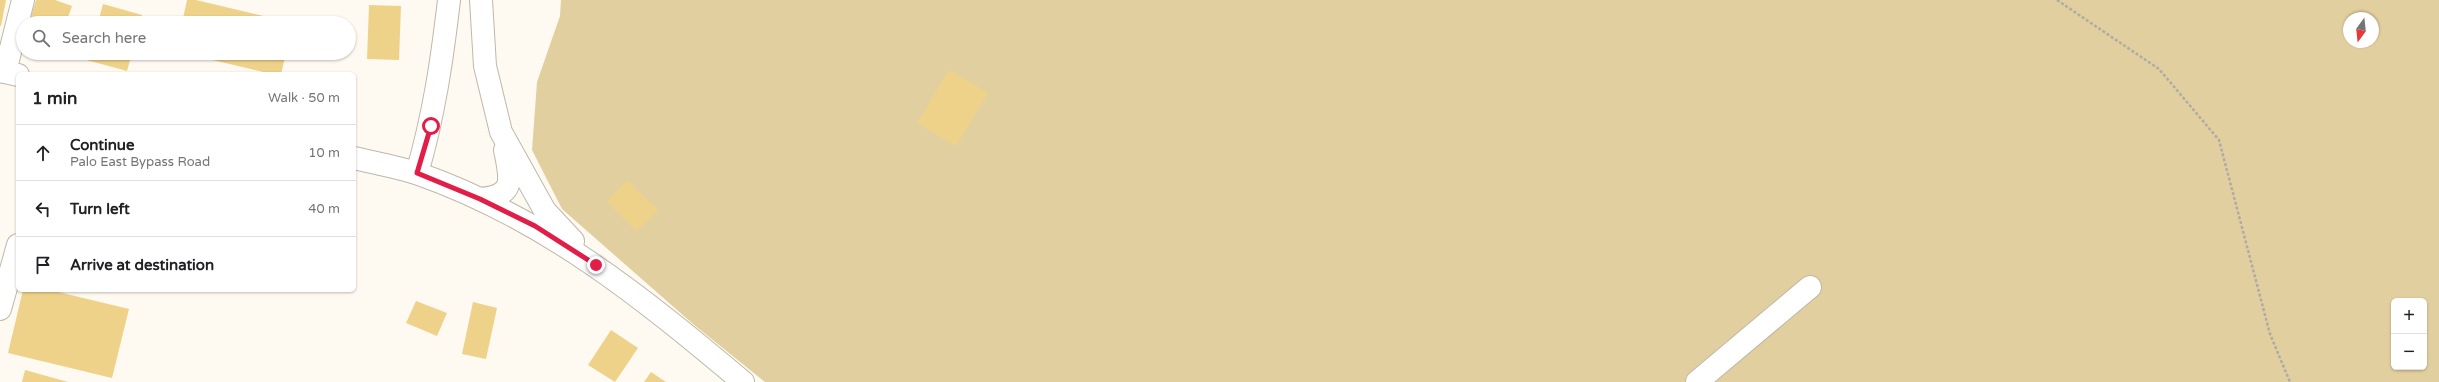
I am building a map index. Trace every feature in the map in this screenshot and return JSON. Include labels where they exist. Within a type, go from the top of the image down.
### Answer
[{"type":"main road","points":[[20,16],[23,0]]},
{"type":"main road","points":[[417,173],[431,126],[438,90],[449,0]]},
{"type":"main road","points":[[480,199],[501,195],[508,188],[509,170],[502,132],[485,66],[481,0]]},
{"type":"main road","points":[[8,73],[16,34]]},
{"type":"main road","points":[[502,132],[545,211],[596,265]]},
{"type":"main road","points":[[356,158],[417,173],[480,199],[535,226],[596,265],[743,382]]},
{"type":"main road","points":[[0,310],[16,252]]},
{"type":"main road","points":[[1697,382],[1810,287]]},
{"type":"path","points":[[2057,0],[2159,69],[2219,140],[2270,334],[2290,382]]},
{"type":"shaded area","points":[[561,0],[2439,0],[2439,382],[765,382],[693,324],[562,209],[532,150],[537,82],[560,16]]},
{"type":"building","points":[[0,0],[6,0],[1,26],[0,26]]},
{"type":"building","points":[[36,0],[55,0],[72,6],[68,16],[31,16]]},
{"type":"building","points":[[187,0],[196,0],[263,16],[184,16]]},
{"type":"building","points":[[103,4],[142,15],[142,16],[100,16]]},
{"type":"building","points":[[369,5],[401,6],[399,60],[367,59]]},
{"type":"building","points":[[87,60],[130,60],[127,71]]},
{"type":"building","points":[[213,60],[284,60],[281,72],[264,72]]},
{"type":"building","points":[[949,70],[988,93],[956,146],[917,123]]},
{"type":"building","points":[[627,180],[658,210],[637,231],[607,201]]},
{"type":"building","points":[[23,292],[58,292],[129,309],[112,378],[8,353]]},
{"type":"building","points":[[416,301],[447,313],[437,336],[406,323]]},
{"type":"building","points":[[473,302],[497,308],[486,359],[462,354]]},
{"type":"building","points":[[611,330],[638,348],[615,382],[588,365]]},
{"type":"building","points":[[25,370],[68,382],[22,382]]},
{"type":"building","points":[[651,372],[666,382],[644,382]]},
{"type":"route","points":[[431,126],[417,173],[480,199],[535,226],[596,265]]}]
